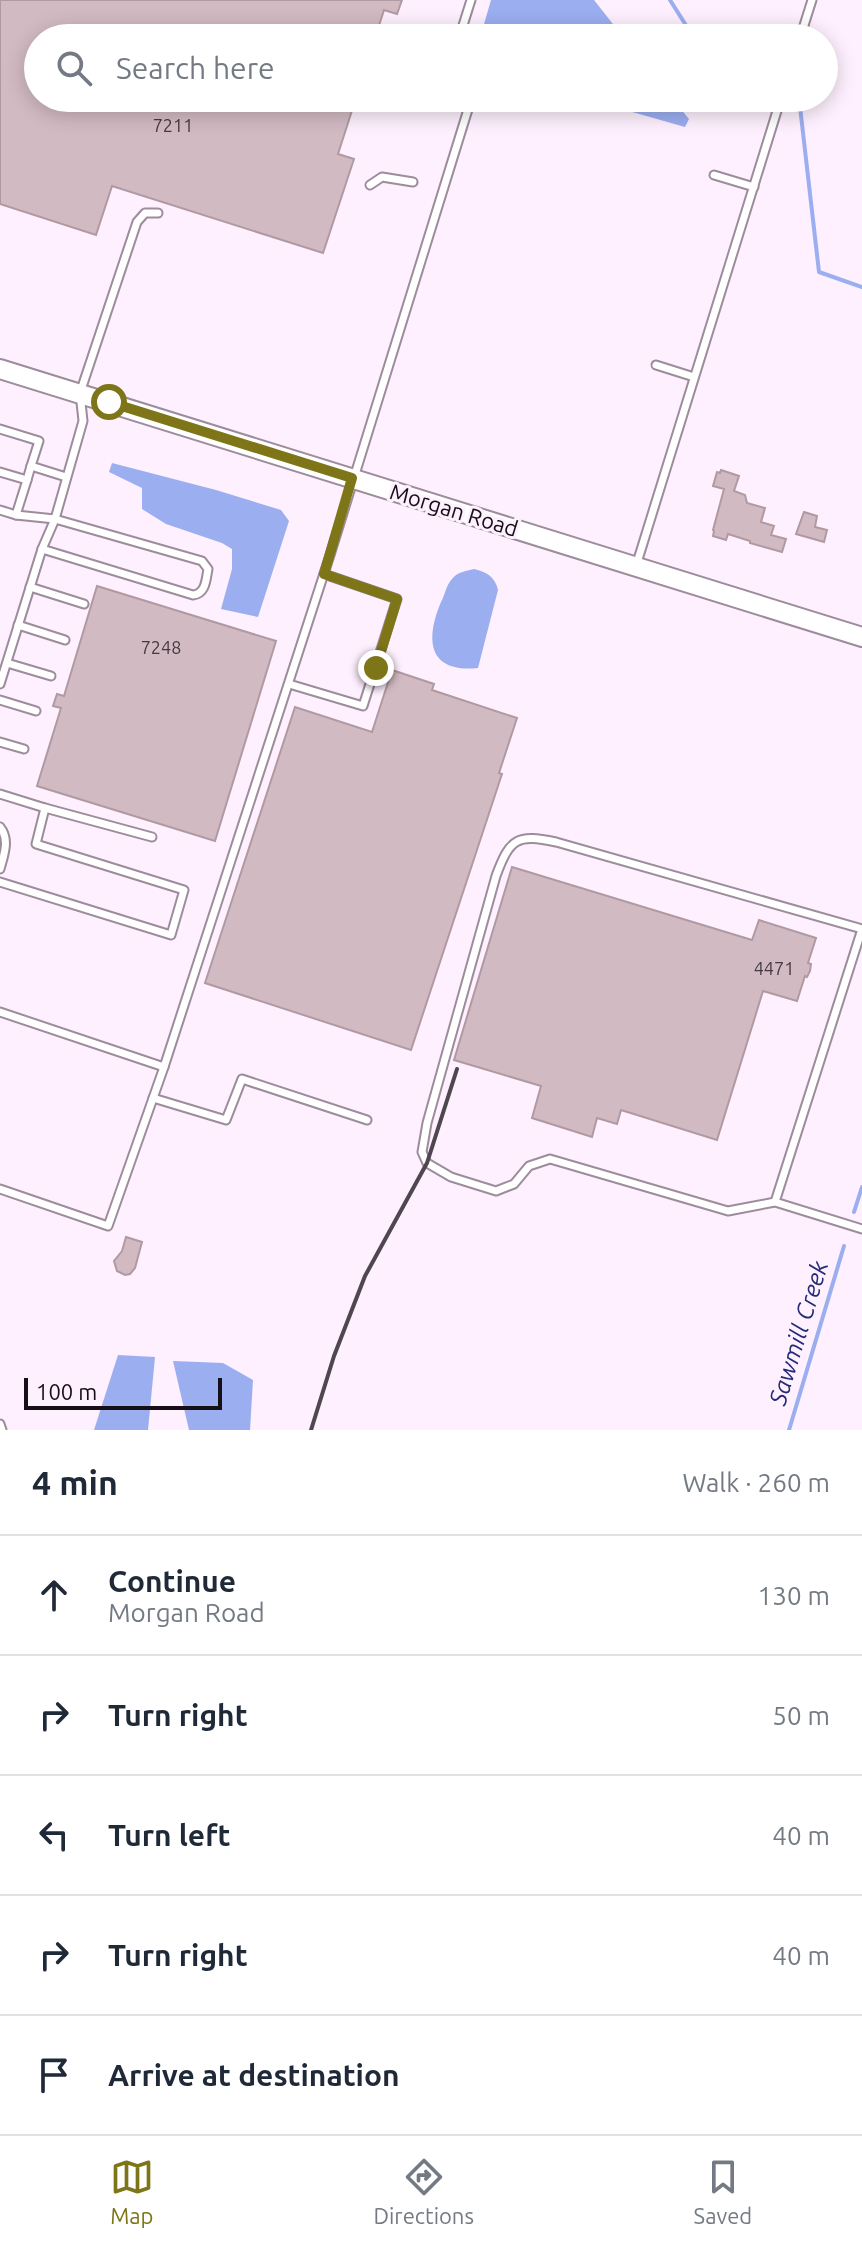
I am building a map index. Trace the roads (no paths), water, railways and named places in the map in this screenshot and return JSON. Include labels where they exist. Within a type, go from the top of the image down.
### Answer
[{"type":"street","name":"Morgan Road","points":[[0,369],[862,637]]},
{"type":"lane","points":[[463,24],[471,0]]},
{"type":"lane","points":[[804,24],[812,0]]},
{"type":"lane","points":[[0,1189],[108,1226],[164,1067],[289,684],[467,112]]},
{"type":"lane","points":[[635,567],[777,112]]},
{"type":"lane","points":[[714,175],[754,187]]},
{"type":"lane","points":[[370,185],[382,177],[413,182]]},
{"type":"lane","points":[[0,684],[42,549],[55,519],[83,421],[80,393],[137,222],[145,213],[158,213]]},
{"type":"lane","points":[[656,365],[694,377]]},
{"type":"lane","points":[[0,429],[39,441],[16,515]]},
{"type":"lane","points":[[31,466],[66,477]]},
{"type":"lane","points":[[0,472],[27,480]]},
{"type":"lane","points":[[0,510],[55,519],[202,561],[208,569],[203,591],[193,595],[42,549]]},
{"type":"lane","points":[[289,684],[363,706],[372,681],[397,599],[324,574]]},
{"type":"lane","points":[[30,587],[84,604]]},
{"type":"lane","points":[[18,625],[65,640]]},
{"type":"lane","points":[[7,663],[51,676]]},
{"type":"lane","points":[[0,700],[36,711]]},
{"type":"lane","points":[[0,742],[24,749]]},
{"type":"lane","points":[[0,794],[152,837]]},
{"type":"lane","points":[[0,882],[171,935],[184,890],[36,844],[45,808]]},
{"type":"lane","points":[[0,827],[5,833],[5,853],[0,869]]},
{"type":"lane","points":[[775,1202],[862,929],[556,842],[531,837],[517,841],[504,855],[496,876],[457,1015],[424,1137],[422,1152],[427,1163],[451,1177],[496,1191],[514,1184],[529,1166],[550,1159],[728,1211],[775,1202],[862,1229]]},
{"type":"lane","points":[[0,1012],[164,1067]]},
{"type":"lane","points":[[153,1098],[226,1120],[242,1079],[367,1120]]},
{"type":"lane","points":[[0,1424],[2,1430]]},
{"type":"water","points":[[491,0],[594,0],[613,24],[484,24]]},
{"type":"water","points":[[632,112],[683,112],[689,119],[685,127]]},
{"type":"water","points":[[112,463],[281,510],[289,521],[258,617],[221,609],[232,569],[232,549],[166,524],[142,509],[142,488],[109,472]]},
{"type":"water","points":[[474,569],[490,576],[498,590],[478,668],[461,668],[440,659],[432,641],[433,629],[450,581],[459,573]]},
{"type":"water","points":[[118,1355],[155,1357],[148,1430],[94,1430]]},
{"type":"water","points":[[173,1361],[223,1363],[253,1380],[250,1430],[189,1430]]},
{"type":"waterway","name":"Sawmill Creek","points":[[670,0],[685,24]]},
{"type":"waterway","name":"Sawmill Creek","points":[[801,112],[819,272],[862,287]]},
{"type":"waterway","name":"Sawmill Creek","points":[[854,1212],[862,1187]]},
{"type":"waterway","name":"Sawmill Creek","points":[[789,1430],[844,1246]]},
{"type":"railway","points":[[311,1430],[334,1356],[365,1276],[427,1163],[457,1069]]}]
